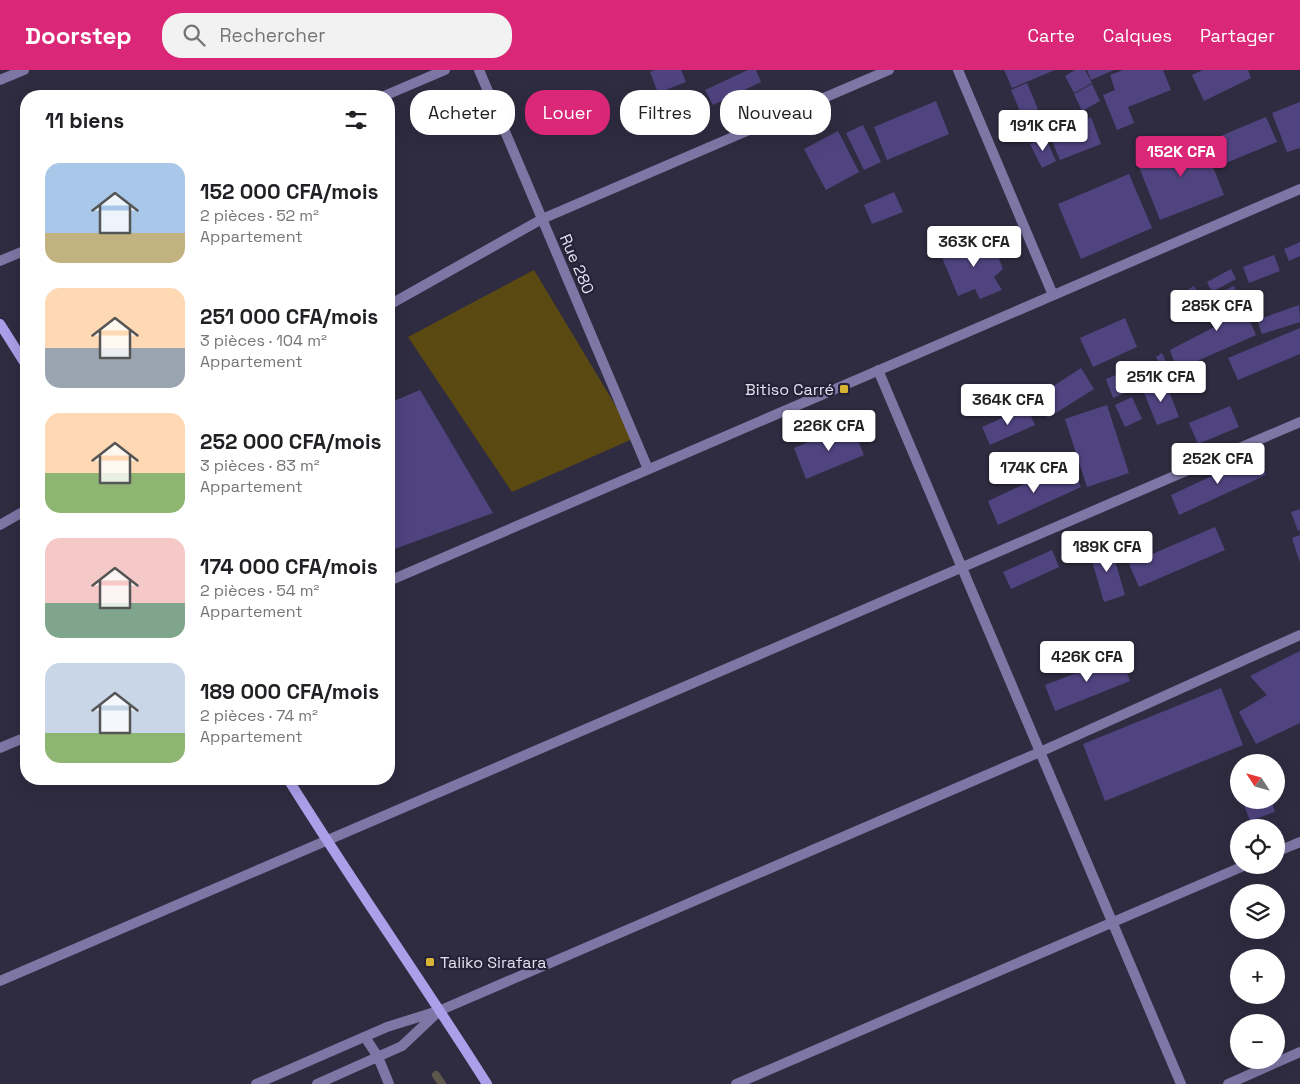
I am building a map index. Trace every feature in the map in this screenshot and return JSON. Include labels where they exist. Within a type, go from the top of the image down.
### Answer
[{"type":"street","points":[[0,80],[24,70]]},
{"type":"street","points":[[395,91],[445,70]]},
{"type":"street","name":"Rue 280","points":[[479,70],[648,469]]},
{"type":"street","points":[[395,302],[542,219],[889,70]]},
{"type":"street","points":[[958,70],[1053,295]]},
{"type":"street","points":[[395,578],[1300,189]]},
{"type":"street","points":[[0,262],[20,253]]},
{"type":"street","points":[[0,324],[20,356]]},
{"type":"street","points":[[878,370],[1181,1084]]},
{"type":"street","points":[[0,981],[1300,422]]},
{"type":"street","points":[[0,525],[20,513]]},
{"type":"street","points":[[256,1084],[387,1027],[441,1010],[1040,752],[1300,635]]},
{"type":"street","points":[[0,748],[20,740]]},
{"type":"street","points":[[292,785],[327,841],[441,1010],[487,1084]]},
{"type":"street","points":[[1285,848],[1300,842]]},
{"type":"street","points":[[736,1084],[1230,872]]},
{"type":"street","points":[[316,1084],[402,1046],[441,1010]]},
{"type":"street","points":[[365,1037],[378,1057],[389,1084]]},
{"type":"street","points":[[1228,1084],[1300,1052]]},
{"type":"shaded area","points":[[534,270],[635,438],[512,492],[408,337]]},
{"type":"building","points":[[655,70],[681,70],[686,82],[666,90],[657,90],[650,72]]},
{"type":"building","points":[[748,70],[756,70],[761,82],[744,90],[720,90],[720,102],[713,105],[710,99],[710,90],[705,90]]},
{"type":"building","points":[[1004,70],[1055,70],[1012,88]]},
{"type":"building","points":[[1075,70],[1085,70],[1092,83],[1074,93],[1065,76]]},
{"type":"building","points":[[1087,70],[1114,70],[1091,80]]},
{"type":"building","points":[[1123,70],[1163,70],[1171,90],[1128,107],[1134,123],[1117,130],[1103,95],[1115,90],[1110,75]]},
{"type":"building","points":[[1203,70],[1248,70],[1251,78],[1204,101],[1192,75]]},
{"type":"building","points":[[1027,83],[1038,109],[1022,116],[1011,90]]},
{"type":"building","points":[[1092,84],[1100,101],[1082,111],[1074,94]]},
{"type":"building","points":[[936,101],[949,134],[887,160],[874,127]]},
{"type":"building","points":[[1300,102],[1300,148],[1287,152],[1272,113]]},
{"type":"building","points":[[1091,117],[1101,144],[1060,160],[1049,134]]},
{"type":"building","points":[[1266,117],[1277,142],[1216,167],[1206,142]]},
{"type":"building","points":[[863,125],[881,162],[864,170],[846,133]]},
{"type":"building","points":[[838,131],[859,172],[826,190],[804,149]]},
{"type":"building","points":[[1201,136],[1224,195],[1160,220],[1137,162]]},
{"type":"building","points":[[1045,137],[1056,161],[1042,168],[1030,144]]},
{"type":"building","points":[[1129,174],[1152,228],[1081,259],[1058,204]]},
{"type":"building","points":[[894,192],[903,212],[872,224],[864,205]]},
{"type":"building","points":[[990,235],[1003,269],[994,277],[1002,290],[980,299],[975,289],[958,296],[941,255]]},
{"type":"building","points":[[1300,242],[1300,256],[1289,261],[1284,249]]},
{"type":"building","points":[[1274,255],[1280,271],[1249,283],[1243,267]]},
{"type":"building","points":[[1231,269],[1236,279],[1212,292],[1207,282]]},
{"type":"building","points":[[1194,286],[1209,309],[1193,319],[1178,296]]},
{"type":"building","points":[[1234,286],[1256,335],[1177,370],[1170,350],[1224,322],[1214,295]]},
{"type":"building","points":[[1299,305],[1300,322],[1262,334],[1257,320]]},
{"type":"building","points":[[1125,318],[1137,347],[1093,367],[1080,338]]},
{"type":"building","points":[[1300,328],[1300,354],[1238,380],[1228,358]]},
{"type":"building","points":[[1162,353],[1171,372],[1165,375],[1156,357]]},
{"type":"building","points":[[1145,363],[1152,382],[1113,398],[1106,379]]},
{"type":"building","points":[[1081,368],[1094,389],[1048,418],[1035,398]]},
{"type":"building","points":[[1165,381],[1179,417],[1157,425],[1143,390]]},
{"type":"building","points":[[420,390],[493,513],[395,549],[395,400]]},
{"type":"building","points":[[1132,397],[1142,419],[1125,427],[1115,405]]},
{"type":"building","points":[[1107,405],[1129,473],[1087,487],[1065,419]]},
{"type":"building","points":[[1230,406],[1239,427],[1198,444],[1189,423]]},
{"type":"building","points":[[1027,407],[1035,425],[990,445],[982,427]]},
{"type":"building","points":[[851,424],[864,455],[806,479],[794,448]]},
{"type":"building","points":[[1257,455],[1266,475],[1179,515],[1171,495]]},
{"type":"building","points":[[1070,463],[1081,487],[998,525],[988,501]]},
{"type":"building","points":[[1300,509],[1300,530],[1298,531],[1291,512]]},
{"type":"building","points":[[1215,527],[1225,550],[1139,587],[1129,564]]},
{"type":"building","points":[[1300,535],[1300,563],[1292,538]]},
{"type":"building","points":[[1110,544],[1125,595],[1104,602],[1089,551]]},
{"type":"building","points":[[1052,550],[1059,567],[1011,589],[1003,572]]},
{"type":"building","points":[[1300,651],[1300,723],[1256,744],[1239,712],[1267,695],[1250,676]]},
{"type":"building","points":[[1121,656],[1130,681],[1055,711],[1045,685]]},
{"type":"building","points":[[1221,688],[1243,745],[1105,801],[1083,744]]},
{"type":"building","points":[[1245,809],[1274,809],[1275,812],[1256,819],[1249,819]]},
{"type":"waterway","points":[[436,1075],[442,1084]]},
{"type":"place","name":"Bitiso Carré","points":[[844,389]]},
{"type":"place","name":"Taliko Sirafara","points":[[430,962]]}]
